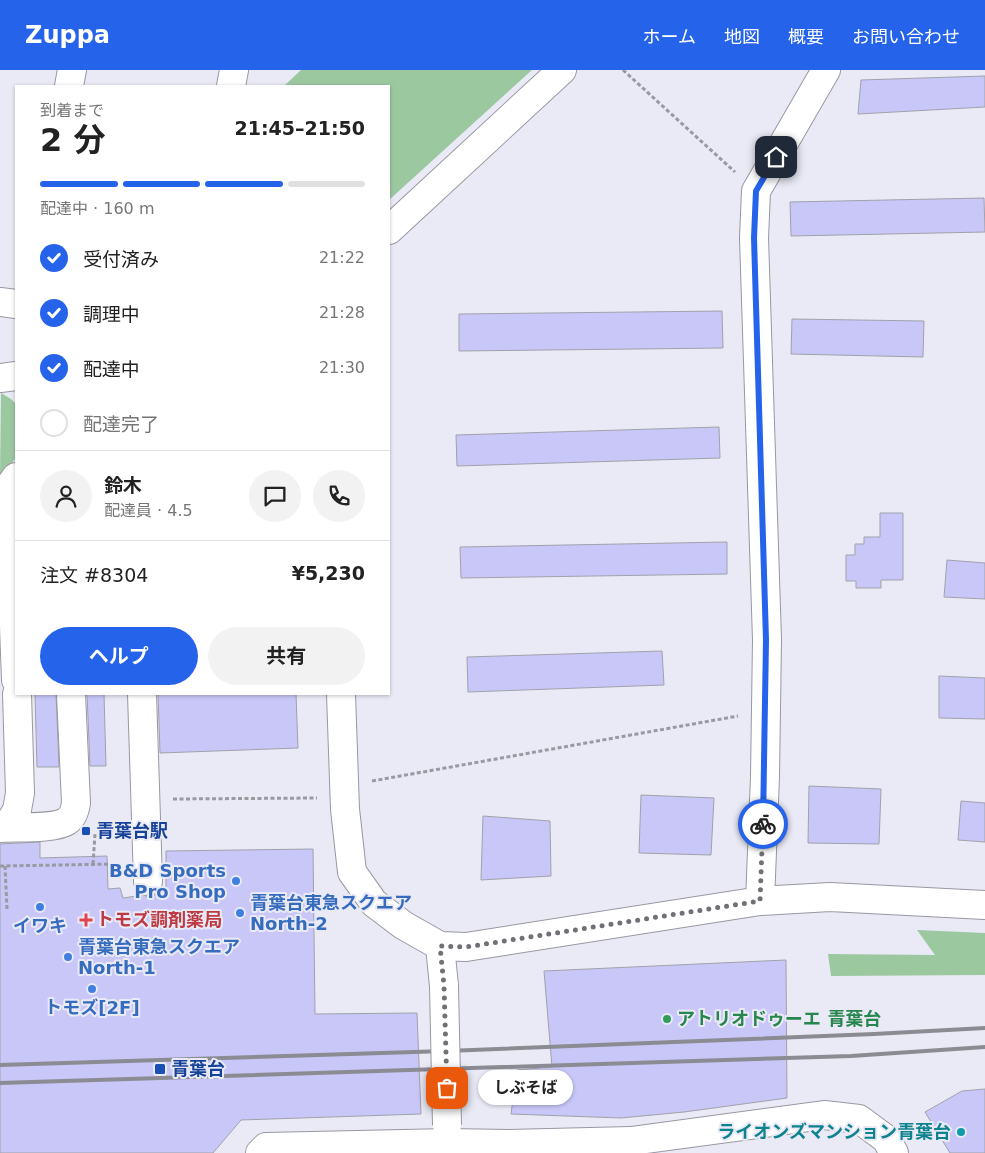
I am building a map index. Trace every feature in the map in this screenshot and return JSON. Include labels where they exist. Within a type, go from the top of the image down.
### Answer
[{"type":"street","points":[[69,85],[72,70]]},
{"type":"street","points":[[231,85],[234,70]]},
{"type":"street","points":[[390,229],[562,70]]},
{"type":"street","points":[[760,901],[766,640],[754,238],[756,191],[826,70]]},
{"type":"street","points":[[0,302],[15,304]]},
{"type":"street","points":[[0,378],[15,376]]},
{"type":"street","points":[[15,478],[11,484],[9,493],[15,653]]},
{"type":"street","points":[[3,828],[17,810],[20,793],[17,695]]},
{"type":"street","points":[[3,828],[56,826],[68,821],[74,812],[76,803],[71,695]]},
{"type":"street","points":[[142,695],[148,872]]},
{"type":"street","points":[[341,695],[345,810],[352,872],[374,903],[402,925],[440,946],[466,947],[760,901],[830,896],[985,905]]},
{"type":"street","points":[[440,946],[444,986],[448,1134]]},
{"type":"street","points":[[260,1153],[266,1147],[448,1134],[508,1144],[631,1141],[824,1115],[859,1118],[886,1139],[894,1153]]},
{"type":"path","points":[[623,70],[756,191]]},
{"type":"path","points":[[366,782],[765,712]]},
{"type":"path","points":[[145,800],[326,798]]},
{"type":"path","points":[[0,866],[148,872]]},
{"type":"path","points":[[5,866],[7,909]]},
{"type":"green space","points":[[301,70],[532,70],[390,199],[390,85],[285,85]]},
{"type":"green space","points":[[1,393],[15,403],[15,459],[0,477]]},
{"type":"green space","points":[[917,930],[985,933],[985,975],[831,976],[828,954],[935,955]]},
{"type":"building","points":[[985,76],[985,107],[858,114],[861,80]]},
{"type":"building","points":[[984,198],[985,232],[791,236],[790,202]]},
{"type":"building","points":[[722,311],[723,348],[459,351],[459,314]]},
{"type":"building","points":[[792,319],[924,321],[923,357],[791,354]]},
{"type":"building","points":[[719,427],[720,458],[457,466],[456,435]]},
{"type":"building","points":[[880,513],[903,513],[903,580],[881,580],[881,588],[856,588],[856,581],[846,581],[846,555],[855,555],[855,544],[864,544],[864,537],[880,537]]},
{"type":"building","points":[[727,542],[727,574],[461,578],[460,547]]},
{"type":"building","points":[[947,560],[985,563],[985,599],[944,597]]},
{"type":"building","points":[[662,651],[664,685],[468,692],[467,657]]},
{"type":"building","points":[[939,676],[985,678],[985,719],[939,718]]},
{"type":"building","points":[[35,695],[56,695],[59,767],[37,767]]},
{"type":"building","points":[[87,695],[104,695],[106,766],[90,766]]},
{"type":"building","points":[[158,695],[296,695],[298,748],[160,753]]},
{"type":"building","points":[[809,786],[881,789],[879,844],[808,843]]},
{"type":"building","points":[[641,795],[714,798],[711,855],[639,853]]},
{"type":"building","points":[[961,801],[985,803],[985,842],[958,840]]},
{"type":"building","points":[[483,816],[550,821],[551,876],[481,880]]},
{"type":"building","points":[[40,842],[40,858],[107,856],[108,889],[120,888],[123,898],[143,895],[149,897],[166,892],[166,851],[313,849],[315,1014],[417,1013],[421,1114],[241,1120],[213,1153],[0,1153],[0,844]]},
{"type":"building","name":"アトリオドゥーエ 青葉台","points":[[786,960],[787,1098],[684,1112],[621,1118],[511,1114],[517,1070],[552,1067],[544,971]]},
{"type":"building","name":"ライオンズマンション青葉台","points":[[985,1089],[985,1153],[950,1153],[925,1112],[962,1091]]},
{"type":"railway","points":[[447,1069],[447,1051],[985,1028]]},
{"type":"railway","points":[[0,1083],[851,1056],[985,1047]]},
{"type":"railway","points":[[0,1065],[446,1051],[446,1058]]},
{"type":"way so far","points":[[447,1088],[444,986],[440,946],[466,947],[760,901],[763,824]]},
{"type":"place","name":"青葉台駅","points":[[86,831]]},
{"type":"place","name":"B&D Sports Pro Shop","points":[[236,881]]},
{"type":"place","name":"イワキ","points":[[40,907]]},
{"type":"place","name":"青葉台東急スクエア North-2","points":[[240,913]]},
{"type":"place","name":"トモズ調剤薬局","points":[[86,920]]},
{"type":"place","name":"青葉台東急スクエア North-1","points":[[68,957]]},
{"type":"place","name":"トモズ[2F]","points":[[92,989]]},
{"type":"place","name":"アトリオドゥーエ 青葉台","points":[[667,1019]]},
{"type":"place","name":"青葉台","points":[[160,1069]]},
{"type":"place","name":"しぶそば","points":[[447,1088]]},
{"type":"place","name":"ライオンズマンション青葉台","points":[[961,1132]]},
{"type":"route","points":[[763,824],[766,640],[754,238],[756,191],[776,157]]}]
